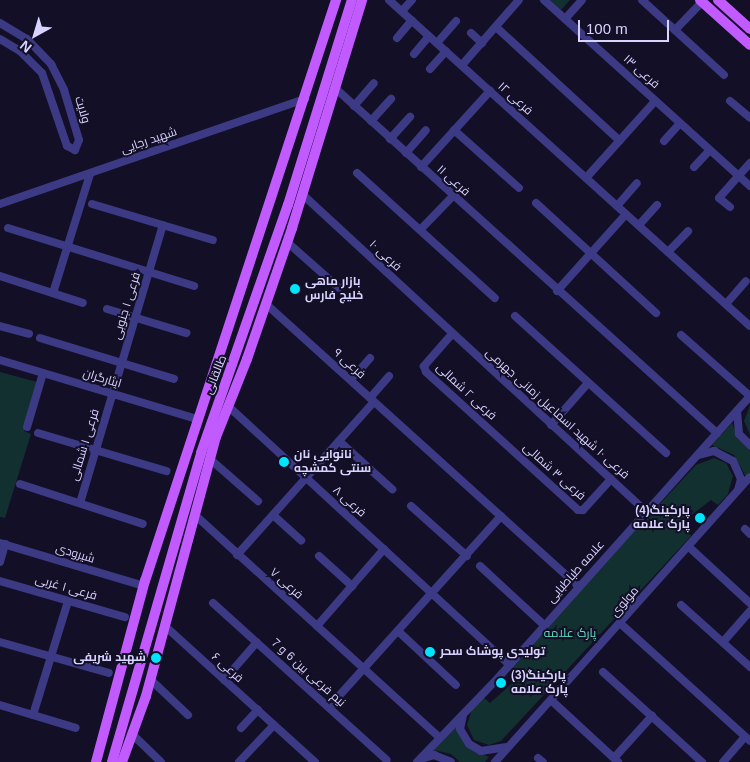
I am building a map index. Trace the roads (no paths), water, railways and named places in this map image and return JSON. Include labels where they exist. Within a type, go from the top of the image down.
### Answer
[{"type":"main road","name":"طالقانی","points":[[96,762],[144,586],[197,419],[305,99],[336,0]]},
{"type":"main road","name":"طالقانی","points":[[112,762],[186,498],[211,421],[234,366],[294,189],[352,0]]},
{"type":"main road","points":[[122,762],[134,735],[151,680],[210,459],[287,242],[362,0]]},
{"type":"main road","points":[[718,0],[750,28]]},
{"type":"main road","points":[[701,1],[750,45]]},
{"type":"main road","points":[[234,366],[255,336]]},
{"type":"street","name":"فرعی ۱۲","points":[[389,0],[750,326]]},
{"type":"street","points":[[402,11],[412,0]]},
{"type":"street","points":[[462,65],[519,0]]},
{"type":"street","name":"فرعی ۱۳","points":[[544,0],[750,186]]},
{"type":"street","points":[[566,19],[582,0]]},
{"type":"street","points":[[642,0],[724,75]]},
{"type":"street","points":[[675,30],[701,1]]},
{"type":"street","points":[[397,38],[412,20]]},
{"type":"street","points":[[437,43],[456,21]]},
{"type":"street","name":"ولایت","points":[[0,23],[27,39],[50,64],[64,90],[79,140],[75,150],[66,146],[42,73],[20,51],[0,39]]},
{"type":"street","points":[[496,27],[620,141]]},
{"type":"street","points":[[471,33],[482,43]]},
{"type":"street","points":[[414,54],[429,36]]},
{"type":"street","points":[[430,69],[446,51]]},
{"type":"street","points":[[354,106],[374,83]]},
{"type":"street","name":"فرعی ۱۱","points":[[334,88],[557,291]]},
{"type":"street","points":[[421,167],[490,90]]},
{"type":"street","points":[[371,121],[391,98]]},
{"type":"street","name":"شهید رجایی","points":[[0,204],[305,99]]},
{"type":"street","points":[[730,100],[750,118]]},
{"type":"street","points":[[586,178],[655,101]]},
{"type":"street","points":[[390,139],[410,116]]},
{"type":"street","points":[[664,141],[680,123]]},
{"type":"street","points":[[406,153],[426,130]]},
{"type":"street","points":[[454,130],[519,188]]},
{"type":"street","points":[[694,167],[710,150]]},
{"type":"street","points":[[730,208],[719,198],[750,163]]},
{"type":"street","points":[[357,173],[495,298]]},
{"type":"street","points":[[53,293],[90,174]]},
{"type":"street","points":[[617,206],[637,184]]},
{"type":"street","name":"فرعی ۱۰","points":[[302,194],[452,334]]},
{"type":"street","points":[[420,230],[453,196]]},
{"type":"street","points":[[536,203],[656,312]]},
{"type":"street","points":[[92,204],[213,240]]},
{"type":"street","points":[[639,225],[657,204]]},
{"type":"street","points":[[626,214],[557,291],[717,433]]},
{"type":"street","name":"فرعی ۱ جنوبی","points":[[112,394],[163,225]]},
{"type":"street","points":[[8,228],[194,286]]},
{"type":"street","points":[[668,252],[688,231]]},
{"type":"street","points":[[287,242],[339,288]]},
{"type":"street","points":[[0,276],[83,302]]},
{"type":"street","points":[[726,304],[746,281]]},
{"type":"street","name":"فرعی ۹","points":[[266,304],[578,586]]},
{"type":"street","points":[[107,309],[186,333]]},
{"type":"street","points":[[515,316],[666,453]]},
{"type":"street","points":[[0,326],[28,334]]},
{"type":"street","name":"فرعی ۱۰ شهید اسماعیل زمانی جهرمی","points":[[452,334],[646,511]]},
{"type":"street","name":"فرعی ۲ شمالی","points":[[452,334],[424,366],[426,372],[502,441]]},
{"type":"street","points":[[681,335],[750,396]]},
{"type":"street","points":[[40,338],[174,379]]},
{"type":"street","points":[[350,380],[370,358]]},
{"type":"street","name":"ایثارگران","points":[[0,360],[197,419]]},
{"type":"street","points":[[27,427],[43,373]]},
{"type":"street","points":[[237,555],[339,441],[389,376]]},
{"type":"street","points":[[551,425],[588,383]]},
{"type":"street","name":"فرعی ۱ شمالی","points":[[80,503],[112,394]]},
{"type":"street","name":"علامه طباطبایی","points":[[418,761],[509,664],[750,396]]},
{"type":"street","name":"فرعی ۸","points":[[228,406],[509,664]]},
{"type":"street","points":[[737,411],[739,434],[750,445]]},
{"type":"street","points":[[38,433],[166,472]]},
{"type":"street","points":[[339,441],[392,488]]},
{"type":"street","name":"فرعی ۳ شمالی","points":[[502,441],[578,510],[583,510],[611,479]]},
{"type":"street","points":[[697,456],[714,451],[733,462],[741,479],[737,492]]},
{"type":"street","points":[[210,459],[258,501]]},
{"type":"street","name":"مولوی","points":[[495,762],[621,624],[750,477]]},
{"type":"street","points":[[20,484],[143,524]]},
{"type":"street","points":[[412,506],[467,556]]},
{"type":"street","name":"فرعی ۷","points":[[195,515],[363,670],[439,737]]},
{"type":"street","points":[[273,515],[301,540]]},
{"type":"street","points":[[329,707],[467,556],[501,516]]},
{"type":"street","points":[[0,562],[3,543]]},
{"type":"street","name":"شیرودی","points":[[3,543],[144,586]]},
{"type":"street","points":[[689,547],[750,603]]},
{"type":"street","points":[[316,626],[384,549]]},
{"type":"street","points":[[319,556],[352,586]]},
{"type":"street","points":[[480,566],[544,625]]},
{"type":"street","name":"فرعی ۱ غربی","points":[[0,581],[125,617]]},
{"type":"street","points":[[34,715],[68,601]]},
{"type":"street","name":"نیم فرعی بین 6 و 7","points":[[213,603],[387,760]]},
{"type":"street","points":[[681,605],[750,666]]},
{"type":"street","points":[[723,642],[750,611]]},
{"type":"street","points":[[621,624],[748,739],[723,762]]},
{"type":"street","name":"فرعی ۶","points":[[166,627],[315,762]]},
{"type":"street","points":[[398,631],[456,685]]},
{"type":"street","points":[[0,642],[109,673]]},
{"type":"street","points":[[224,680],[257,642]]},
{"type":"street","points":[[603,672],[702,762]]},
{"type":"street","points":[[151,680],[188,715]]},
{"type":"street","points":[[552,701],[616,760],[652,716]]},
{"type":"street","points":[[0,705],[76,728]]},
{"type":"street","points":[[241,728],[258,710]]},
{"type":"street","points":[[465,710],[460,721],[461,734],[476,749],[495,751],[515,741]]},
{"type":"street","points":[[240,762],[274,725]]},
{"type":"street","points":[[134,735],[161,762]]},
{"type":"street","points":[[418,761],[434,755],[451,762]]},
{"type":"place","name":"بازار ماهی خلیج فارس","points":[[295,289]]},
{"type":"place","name":"نانوایی نان سنتی کمشچه","points":[[284,462]]},
{"type":"place","name":"پارکینگ(4) پارک علامه","points":[[700,518]]},
{"type":"place","name":"تولیدی پوشاک سحر","points":[[430,652]]},
{"type":"place","name":"شهید شریفی","points":[[156,658]]},
{"type":"place","name":"پارکینگ(3) پارک علامه","points":[[501,683]]},
{"type":"park label","name":"پارک علامه","points":[[570,634]]}]
